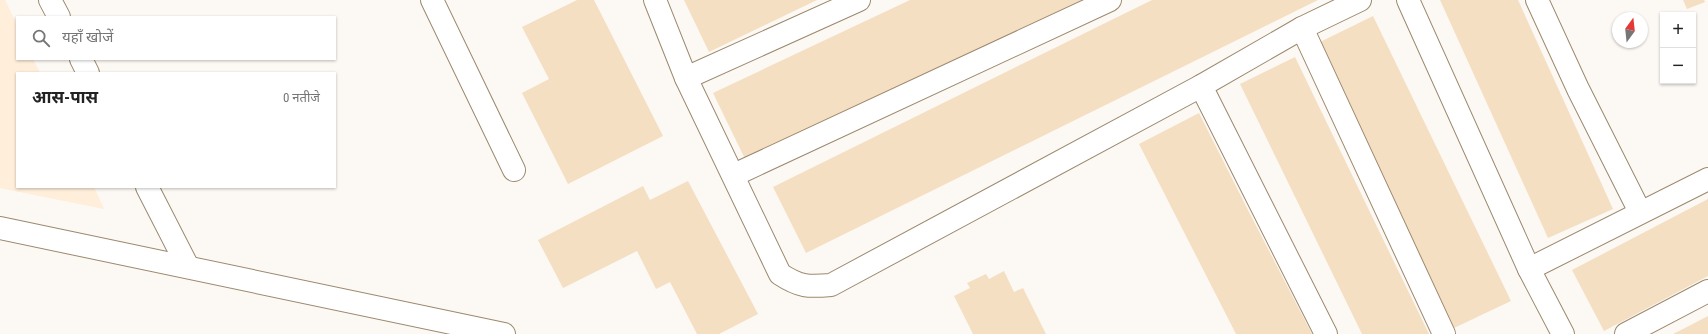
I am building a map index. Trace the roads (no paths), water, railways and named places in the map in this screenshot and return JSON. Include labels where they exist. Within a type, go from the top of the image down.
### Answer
[{"type":"street","points":[[50,0],[58,16]]},
{"type":"street","points":[[432,0],[514,170]]},
{"type":"street","points":[[655,0],[686,78],[780,274],[796,284],[814,287],[831,285],[1201,86],[1302,28],[1360,0]]},
{"type":"street","points":[[686,78],[859,0]]},
{"type":"street","points":[[734,176],[1110,0]]},
{"type":"street","points":[[1408,0],[1529,269],[1563,334]]},
{"type":"street","points":[[1537,0],[1578,89],[1640,212]]},
{"type":"street","points":[[1302,28],[1444,334]]},
{"type":"street","points":[[82,60],[88,72]]},
{"type":"street","points":[[1201,86],[1326,334]]},
{"type":"street","points":[[1529,269],[1708,179]]},
{"type":"street","points":[[148,188],[188,267]]},
{"type":"street","points":[[0,228],[504,334]]},
{"type":"street","points":[[1626,334],[1708,291]]}]
